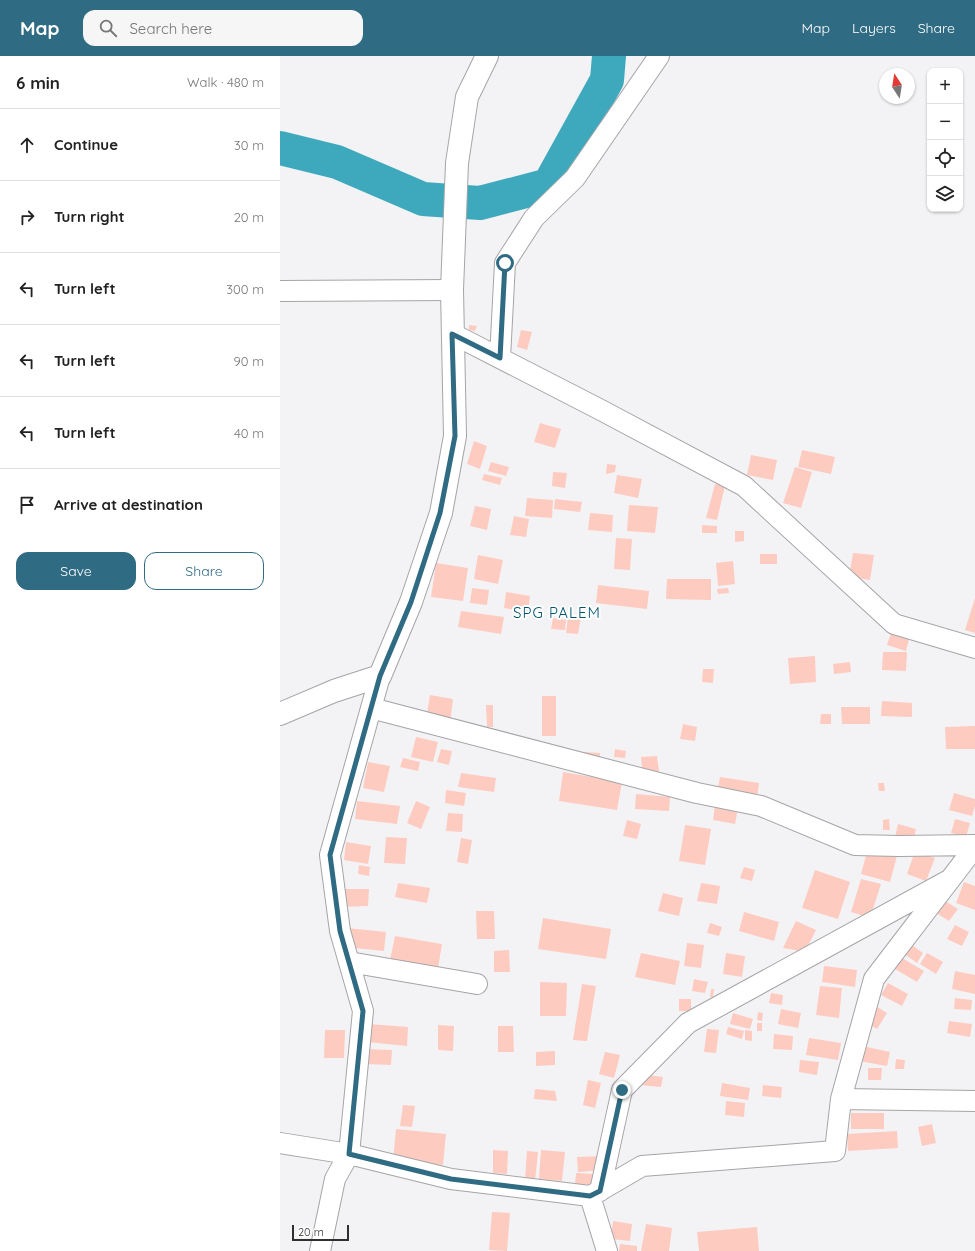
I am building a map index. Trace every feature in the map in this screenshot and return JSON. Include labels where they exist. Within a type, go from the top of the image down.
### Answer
[{"type":"main road","points":[[280,714],[334,691],[380,676],[411,602],[440,513],[455,436],[452,290],[457,163],[467,97],[487,56]]},
{"type":"street","points":[[500,358],[505,263],[534,218],[574,178],[659,56]]},
{"type":"street","points":[[280,291],[452,290]]},
{"type":"street","points":[[452,334],[744,486],[894,624],[975,648]]},
{"type":"street","points":[[320,1251],[335,1179],[349,1154],[363,1011],[340,931],[330,855],[380,676]]},
{"type":"street","points":[[371,708],[690,791],[761,806],[855,845],[975,846]]},
{"type":"street","points":[[280,1143],[349,1154],[451,1179],[595,1193],[642,1166],[835,1151],[841,1099],[874,979],[975,846]]},
{"type":"street","points":[[606,1251],[595,1193],[622,1090],[688,1023],[949,880]]},
{"type":"street","points":[[349,962],[477,984]]},
{"type":"street","points":[[841,1099],[975,1101]]},
{"type":"building","points":[[469,325],[477,326],[475,331],[469,330]]},
{"type":"building","points":[[521,330],[532,332],[527,350],[517,347]]},
{"type":"building","points":[[540,423],[561,429],[555,448],[534,442]]},
{"type":"building","points":[[474,441],[487,446],[480,469],[467,464]]},
{"type":"building","points":[[802,450],[835,457],[831,474],[798,467]]},
{"type":"building","points":[[751,455],[777,460],[773,480],[747,475]]},
{"type":"building","points":[[491,462],[509,467],[506,476],[488,471]]},
{"type":"building","points":[[607,464],[616,465],[615,472],[606,474]]},
{"type":"building","points":[[795,467],[812,472],[801,508],[783,503]]},
{"type":"building","points":[[553,472],[567,473],[565,488],[552,486]]},
{"type":"building","points":[[484,474],[502,478],[500,485],[482,480]]},
{"type":"building","points":[[617,475],[642,479],[638,498],[614,493]]},
{"type":"building","points":[[715,484],[725,486],[717,520],[706,518]]},
{"type":"building","points":[[527,498],[553,500],[552,518],[525,516]]},
{"type":"building","points":[[555,499],[582,502],[580,512],[554,509]]},
{"type":"building","points":[[629,505],[658,507],[655,533],[627,531]]},
{"type":"building","points":[[475,506],[491,509],[487,530],[470,526]]},
{"type":"building","points":[[590,513],[613,515],[612,532],[588,530]]},
{"type":"building","points":[[514,516],[529,519],[526,537],[510,535]]},
{"type":"building","points":[[702,525],[717,526],[717,533],[702,533]]},
{"type":"building","points":[[735,531],[744,531],[744,541],[735,542]]},
{"type":"building","points":[[616,538],[632,539],[630,570],[614,569]]},
{"type":"building","points":[[853,553],[874,555],[870,580],[849,577]]},
{"type":"building","points":[[760,554],[777,554],[777,564],[760,564]]},
{"type":"building","points":[[478,555],[503,560],[498,584],[474,579]]},
{"type":"building","points":[[733,561],[735,584],[718,586],[716,563]]},
{"type":"building","points":[[436,563],[468,568],[463,601],[431,597]]},
{"type":"building","points":[[667,579],[711,579],[711,600],[666,599]]},
{"type":"building","points":[[598,585],[649,591],[647,609],[596,603]]},
{"type":"building","points":[[472,588],[489,590],[487,605],[470,603]]},
{"type":"building","points":[[728,588],[729,593],[718,594],[717,589]]},
{"type":"building","points":[[506,592],[530,596],[528,612],[504,608]]},
{"type":"building","points":[[975,598],[975,633],[965,630]]},
{"type":"building","points":[[461,611],[504,617],[501,634],[458,627]]},
{"type":"building","points":[[568,615],[581,617],[578,634],[566,633]]},
{"type":"building","points":[[553,618],[566,620],[565,630],[551,629]]},
{"type":"building","points":[[892,630],[910,635],[906,651],[887,645]]},
{"type":"building","points":[[883,652],[907,652],[906,671],[882,670]]},
{"type":"building","points":[[815,656],[816,682],[790,684],[788,658]]},
{"type":"building","points":[[850,662],[851,672],[834,674],[833,664]]},
{"type":"building","points":[[703,669],[714,669],[713,683],[702,682]]},
{"type":"building","points":[[430,695],[453,699],[450,723],[426,719]]},
{"type":"building","points":[[542,696],[556,696],[556,736],[542,736]]},
{"type":"building","points":[[882,701],[912,703],[912,717],[881,716]]},
{"type":"building","points":[[486,705],[493,705],[493,727],[487,727]]},
{"type":"building","points":[[841,707],[870,707],[870,724],[842,724]]},
{"type":"building","points":[[821,714],[831,714],[831,724],[820,724]]},
{"type":"building","points":[[683,724],[697,727],[695,741],[680,739]]},
{"type":"building","points":[[975,726],[975,749],[946,749],[945,727]]},
{"type":"building","points":[[416,737],[438,742],[433,762],[411,757]]},
{"type":"building","points":[[441,749],[452,751],[449,765],[437,762]]},
{"type":"building","points":[[615,749],[626,751],[625,758],[614,757]]},
{"type":"building","points":[[584,752],[600,753],[600,764],[584,764]]},
{"type":"building","points":[[657,756],[660,779],[643,780],[641,757]]},
{"type":"building","points":[[403,758],[420,762],[418,771],[400,767]]},
{"type":"building","points":[[368,762],[390,766],[384,792],[363,788]]},
{"type":"building","points":[[563,772],[622,782],[617,810],[559,801]]},
{"type":"building","points":[[461,773],[496,778],[494,792],[458,787]]},
{"type":"building","points":[[720,777],[759,783],[757,798],[717,793]]},
{"type":"building","points":[[878,783],[884,783],[885,791],[879,791]]},
{"type":"building","points":[[446,790],[466,793],[464,806],[445,803]]},
{"type":"building","points":[[954,793],[975,799],[975,806],[972,816],[949,810]]},
{"type":"building","points":[[636,794],[670,797],[669,811],[635,809]]},
{"type":"building","points":[[357,801],[400,806],[397,824],[355,819]]},
{"type":"building","points":[[416,801],[430,807],[421,829],[407,823]]},
{"type":"building","points":[[715,805],[738,808],[735,824],[713,820]]},
{"type":"building","points":[[448,813],[463,814],[462,832],[446,831]]},
{"type":"building","points":[[889,819],[890,830],[883,830],[883,820]]},
{"type":"building","points":[[955,819],[970,823],[966,837],[951,833]]},
{"type":"building","points":[[627,820],[641,824],[637,839],[623,836]]},
{"type":"building","points":[[898,824],[916,829],[913,841],[895,837]]},
{"type":"building","points":[[685,825],[711,829],[705,865],[679,861]]},
{"type":"building","points":[[386,837],[407,838],[405,864],[384,863]]},
{"type":"building","points":[[461,838],[472,840],[468,864],[457,862]]},
{"type":"building","points":[[346,842],[371,846],[368,864],[344,860]]},
{"type":"building","points":[[868,848],[897,856],[890,882],[861,874]]},
{"type":"building","points":[[915,851],[935,858],[926,881],[907,874]]},
{"type":"building","points":[[359,865],[370,867],[369,876],[358,874]]},
{"type":"building","points":[[744,867],[755,870],[752,881],[740,878]]},
{"type":"building","points":[[815,870],[850,882],[838,919],[802,908]]},
{"type":"building","points":[[861,879],[881,884],[870,918],[851,912]]},
{"type":"building","points":[[964,882],[975,886],[975,910],[956,903]]},
{"type":"building","points":[[398,883],[430,888],[427,903],[395,897]]},
{"type":"building","points":[[701,883],[720,886],[717,904],[697,901]]},
{"type":"building","points":[[339,889],[369,889],[368,906],[339,907]]},
{"type":"building","points":[[663,893],[683,898],[679,916],[658,911]]},
{"type":"building","points":[[942,899],[958,909],[949,921],[933,911]]},
{"type":"building","points":[[476,911],[494,911],[495,939],[477,939]]},
{"type":"building","points":[[744,912],[779,922],[774,941],[739,931]]},
{"type":"building","points":[[543,918],[611,929],[606,959],[538,949]]},
{"type":"building","points":[[796,921],[816,930],[805,952],[783,948]]},
{"type":"building","points":[[710,923],[722,927],[719,936],[707,933]]},
{"type":"building","points":[[955,925],[969,932],[962,946],[947,939]]},
{"type":"building","points":[[347,928],[386,932],[384,951],[345,947]]},
{"type":"building","points":[[395,936],[442,944],[438,968],[390,960]]},
{"type":"building","points":[[906,941],[923,953],[917,963],[900,951]]},
{"type":"building","points":[[687,943],[704,945],[701,968],[684,966]]},
{"type":"building","points":[[509,950],[510,972],[494,972],[494,951]]},
{"type":"building","points":[[641,953],[680,961],[675,985],[635,977]]},
{"type":"building","points":[[726,953],[745,956],[742,977],[723,974]]},
{"type":"building","points":[[927,953],[943,962],[936,974],[920,964]]},
{"type":"building","points":[[902,958],[924,971],[917,982],[895,969]]},
{"type":"building","points":[[824,966],[857,970],[855,987],[822,982]]},
{"type":"building","points":[[955,971],[975,975],[975,994],[952,989]]},
{"type":"building","points":[[694,979],[708,982],[705,993],[692,991]]},
{"type":"building","points":[[540,982],[567,983],[566,1016],[540,1016]]},
{"type":"building","points":[[888,983],[908,994],[902,1006],[881,995]]},
{"type":"building","points":[[582,984],[596,986],[587,1041],[573,1040]]},
{"type":"building","points":[[820,986],[842,988],[839,1018],[816,1015]]},
{"type":"building","points":[[711,989],[714,989],[713,997],[710,997]]},
{"type":"building","points":[[771,993],[783,995],[782,1005],[769,1003]]},
{"type":"building","points":[[955,998],[972,1000],[971,1010],[954,1009]]},
{"type":"building","points":[[679,999],[691,999],[691,1011],[679,1011]]},
{"type":"building","points":[[874,1005],[887,1013],[877,1029],[864,1022]]},
{"type":"building","points":[[781,1009],[801,1013],[798,1028],[778,1024]]},
{"type":"building","points":[[758,1012],[763,1013],[762,1021],[757,1020]]},
{"type":"building","points":[[733,1013],[753,1019],[750,1029],[730,1024]]},
{"type":"building","points":[[949,1021],[972,1024],[970,1037],[947,1033]]},
{"type":"building","points":[[757,1023],[762,1023],[762,1031],[757,1031]]},
{"type":"building","points":[[369,1024],[408,1027],[407,1046],[367,1042]]},
{"type":"building","points":[[438,1025],[454,1026],[453,1051],[438,1050]]},
{"type":"building","points":[[498,1026],[513,1026],[514,1052],[498,1052]]},
{"type":"building","points":[[728,1027],[744,1031],[742,1039],[726,1034]]},
{"type":"building","points":[[707,1029],[719,1030],[716,1053],[704,1052]]},
{"type":"building","points":[[325,1030],[345,1030],[344,1058],[324,1058]]},
{"type":"building","points":[[745,1030],[752,1031],[752,1041],[745,1040]]},
{"type":"building","points":[[774,1034],[793,1036],[792,1050],[773,1049]]},
{"type":"building","points":[[809,1038],[841,1043],[838,1060],[806,1055]]},
{"type":"building","points":[[862,1046],[890,1052],[887,1066],[859,1061]]},
{"type":"building","points":[[365,1049],[392,1050],[391,1065],[365,1064]]},
{"type":"building","points":[[555,1051],[555,1065],[536,1066],[536,1052]]},
{"type":"building","points":[[605,1052],[620,1055],[614,1078],[599,1074]]},
{"type":"building","points":[[896,1059],[905,1060],[904,1069],[895,1069]]},
{"type":"building","points":[[800,1060],[819,1062],[817,1075],[799,1072]]},
{"type":"building","points":[[868,1068],[882,1068],[881,1080],[868,1080]]},
{"type":"building","points":[[641,1074],[663,1077],[661,1087],[639,1085]]},
{"type":"building","points":[[588,1080],[601,1083],[595,1108],[583,1105]]},
{"type":"building","points":[[722,1083],[750,1088],[748,1100],[720,1096]]},
{"type":"building","points":[[763,1085],[782,1087],[781,1098],[762,1096]]},
{"type":"building","points":[[535,1089],[555,1091],[557,1101],[534,1099]]},
{"type":"building","points":[[726,1101],[745,1103],[744,1117],[725,1115]]},
{"type":"building","points":[[403,1105],[415,1106],[412,1127],[400,1126]]},
{"type":"building","points":[[851,1113],[884,1113],[884,1129],[851,1129]]},
{"type":"building","points":[[932,1124],[936,1143],[922,1146],[918,1127]]},
{"type":"building","points":[[396,1129],[446,1134],[443,1165],[393,1161]]},
{"type":"building","points":[[897,1131],[898,1148],[848,1151],[847,1134]]},
{"type":"building","points":[[493,1150],[508,1151],[507,1174],[493,1173]]},
{"type":"building","points":[[541,1150],[565,1152],[562,1181],[539,1179]]},
{"type":"building","points":[[527,1151],[538,1152],[535,1181],[525,1180]]},
{"type":"building","points":[[605,1156],[605,1170],[578,1172],[577,1157]]},
{"type":"building","points":[[576,1173],[594,1174],[593,1185],[575,1184]]},
{"type":"building","points":[[492,1212],[510,1213],[507,1251],[489,1250]]},
{"type":"building","points":[[613,1221],[632,1224],[630,1241],[611,1239]]},
{"type":"building","points":[[646,1224],[672,1228],[669,1251],[641,1251]]},
{"type":"building","points":[[757,1227],[759,1251],[699,1251],[697,1232]]},
{"type":"building","points":[[620,1244],[637,1246],[637,1251],[619,1251]]},
{"type":"waterway","points":[[280,148],[337,162],[423,199],[480,203],[549,185],[607,80],[609,56]]},
{"type":"district","name":"SPG PALEM","points":[[557,613]]},
{"type":"route","points":[[505,263],[500,358],[452,334],[455,436],[440,513],[411,602],[380,676],[330,855],[340,931],[363,1011],[349,1154],[451,1179],[590,1196],[600,1191],[622,1090]]}]
